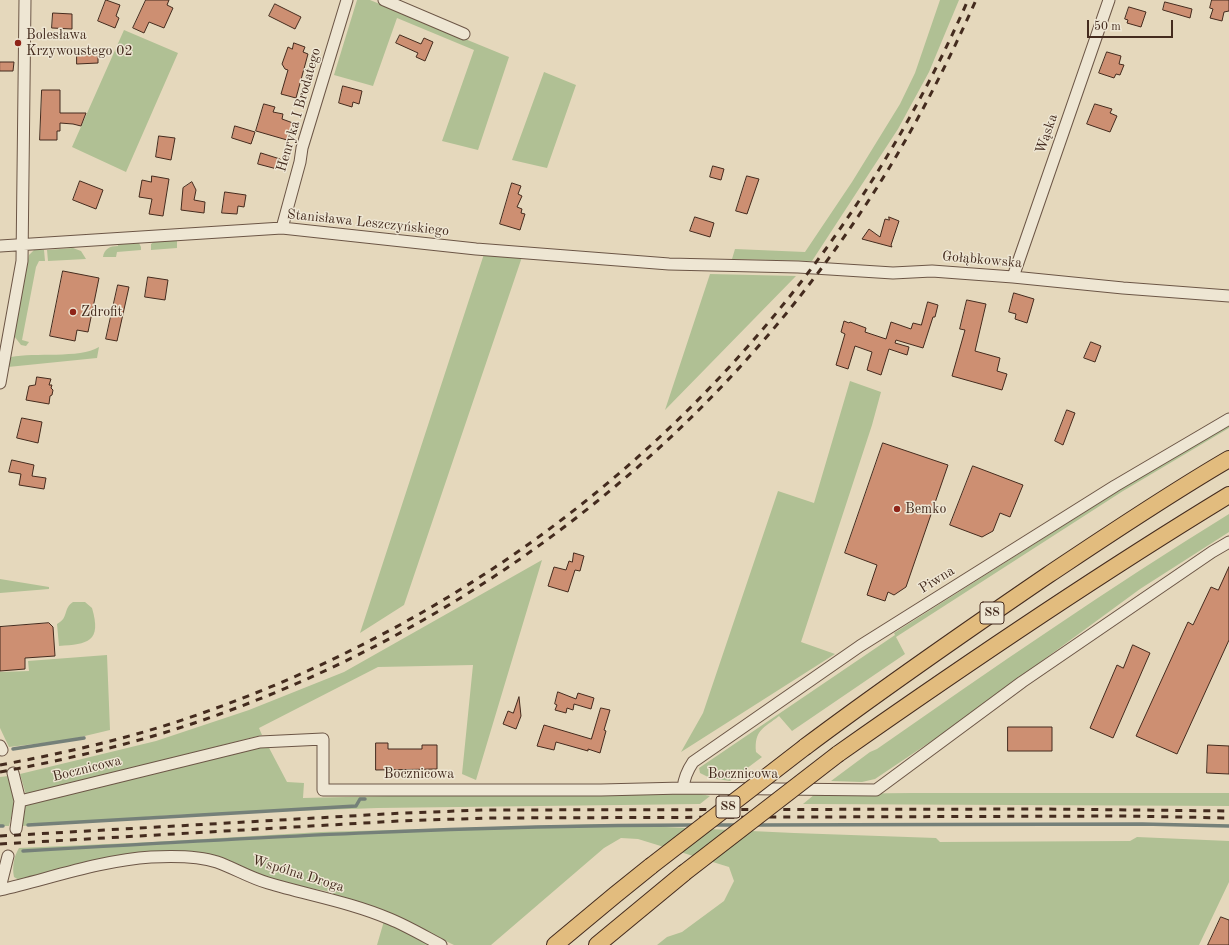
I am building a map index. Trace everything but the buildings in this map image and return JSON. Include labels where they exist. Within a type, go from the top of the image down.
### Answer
[{"type":"highway","name":"S8","points":[[555,945],[651,866],[805,747],[874,696],[961,634],[1170,495],[1229,459]]},
{"type":"highway","name":"S8","points":[[597,945],[684,873],[838,754],[1025,626],[1160,537],[1228,495]]},
{"type":"street","points":[[0,383],[20,273],[22,245],[25,0]]},
{"type":"street","name":"Henryka I Brodatego","points":[[282,228],[300,162],[302,148],[347,0]]},
{"type":"street","points":[[384,0],[464,34]]},
{"type":"street","name":"Wąska","points":[[1013,277],[1109,0]]},
{"type":"street","name":"Stanisława Leszczyńskiego","points":[[0,246],[282,228],[476,249],[669,264],[733,266]]},
{"type":"street","name":"Gołąbkowska","points":[[733,266],[893,273],[932,271],[1229,296]]},
{"type":"street","name":"Piwna","points":[[683,788],[684,779],[693,762],[860,646],[1116,486],[1229,419]]},
{"type":"street","points":[[1210,470],[1229,464]]},
{"type":"street","name":"Bocznicowa","points":[[20,801],[260,742],[322,739],[323,790],[601,790],[683,788],[876,790],[1022,682],[1212,552],[1229,542]]},
{"type":"street","points":[[13,773],[20,801],[16,829]]},
{"type":"street","points":[[0,889],[8,856]]},
{"type":"street","name":"Wspólna Droga","points":[[0,889],[124,861],[150,857],[191,858],[216,862],[266,883],[322,897],[368,911],[390,919],[441,945]]},
{"type":"green space","points":[[357,0],[370,0],[509,57],[478,150],[442,141],[474,50],[397,18],[373,86],[334,75]]},
{"type":"green space","points":[[940,0],[959,0],[929,72],[898,129],[812,261],[732,259],[735,249],[805,252],[852,182],[900,104],[915,73]]},
{"type":"green space","points":[[124,30],[178,53],[126,172],[72,147]]},
{"type":"green space","points":[[544,72],[576,85],[547,168],[512,160]]},
{"type":"green space","points":[[177,239],[177,248],[151,250],[151,244],[155,241]]},
{"type":"green space","points":[[139,243],[141,250],[117,252],[116,257],[103,257],[106,250],[110,247],[118,246],[118,244]]},
{"type":"green space","points":[[73,248],[81,251],[86,259],[48,261],[47,250]]},
{"type":"green space","points":[[34,250],[44,250],[45,261],[39,261],[36,267],[22,340],[29,342],[26,346],[21,345],[14,336],[29,255]]},
{"type":"green space","points":[[484,254],[522,257],[404,605],[360,633]]},
{"type":"green space","points":[[710,274],[796,276],[665,410]]},
{"type":"green space","points":[[99,347],[97,358],[8,367],[11,357],[80,353]]},
{"type":"green space","points":[[850,381],[881,392],[872,425],[801,642],[835,654],[681,752],[703,713],[778,491],[814,503]]},
{"type":"green space","points":[[1229,423],[1229,428],[1123,491],[896,637],[905,654],[792,731],[779,716],[758,734],[756,752],[762,757],[730,781],[710,778],[700,773],[699,768],[895,635],[894,633],[1126,486]]},
{"type":"green space","points":[[1229,514],[1229,532],[1140,589],[945,732],[875,779],[862,782],[831,781],[870,752],[877,749],[1052,629]]},
{"type":"green space","points":[[542,560],[476,780],[462,774],[473,665],[378,667],[259,728],[262,735],[26,795],[20,774],[156,741],[249,710],[344,672]]},
{"type":"green space","points":[[0,579],[49,587],[49,589],[0,593]]},
{"type":"green space","points":[[73,602],[85,602],[92,608],[95,619],[94,634],[85,642],[59,646],[57,624],[61,622],[68,607]]},
{"type":"green space","points":[[107,655],[110,730],[68,740],[9,747],[0,728],[0,672],[29,671],[28,661]]},
{"type":"green space","points":[[267,744],[287,782],[304,783],[303,798],[476,794],[669,793],[701,794],[710,796],[700,804],[378,808],[173,815],[22,826],[25,803]]},
{"type":"green space","points":[[8,776],[14,801],[9,826],[0,826],[0,777]]},
{"type":"green space","points":[[1229,793],[1229,806],[803,804],[815,794]]},
{"type":"green space","points":[[602,824],[936,838],[940,842],[1130,841],[1137,837],[1229,841],[1229,882],[1199,945],[657,945],[667,937],[682,932],[724,901],[734,881],[729,867],[638,839],[621,838],[604,848],[491,945],[454,945],[326,891],[271,881],[209,856],[156,851],[19,880],[14,877],[13,873],[14,862],[19,848],[321,832]]},
{"type":"green space","points":[[384,921],[435,945],[377,945]]},
{"type":"waterway","points":[[13,749],[84,738]]},
{"type":"waterway","points":[[28,825],[356,806],[360,799],[365,799]]},
{"type":"waterway","points":[[755,825],[1142,824],[1229,826]]},
{"type":"waterway","points":[[23,851],[359,833],[527,827],[695,825]]},
{"type":"waterway","points":[[713,825],[737,825]]},
{"type":"railway","points":[[0,765],[95,745],[165,726],[317,667],[438,603],[550,528],[654,442],[748,346],[832,240],[906,124],[968,0]]},
{"type":"railway","points":[[0,772],[56,761],[166,732],[220,714],[316,675],[408,628],[497,575],[581,514],[660,448],[733,375],[800,296],[878,187],[923,109],[976,0]]},
{"type":"railway","points":[[0,836],[403,813],[485,810],[1043,809],[1229,811]]},
{"type":"railway","points":[[0,844],[399,821],[488,818],[1125,816],[1229,818]]},
{"type":"place","name":"Bolesława Krzywoustego 02","points":[[18,43]]},
{"type":"place","name":"Zdrofit","points":[[73,312]]},
{"type":"place","name":"Bemko","points":[[897,509]]}]
